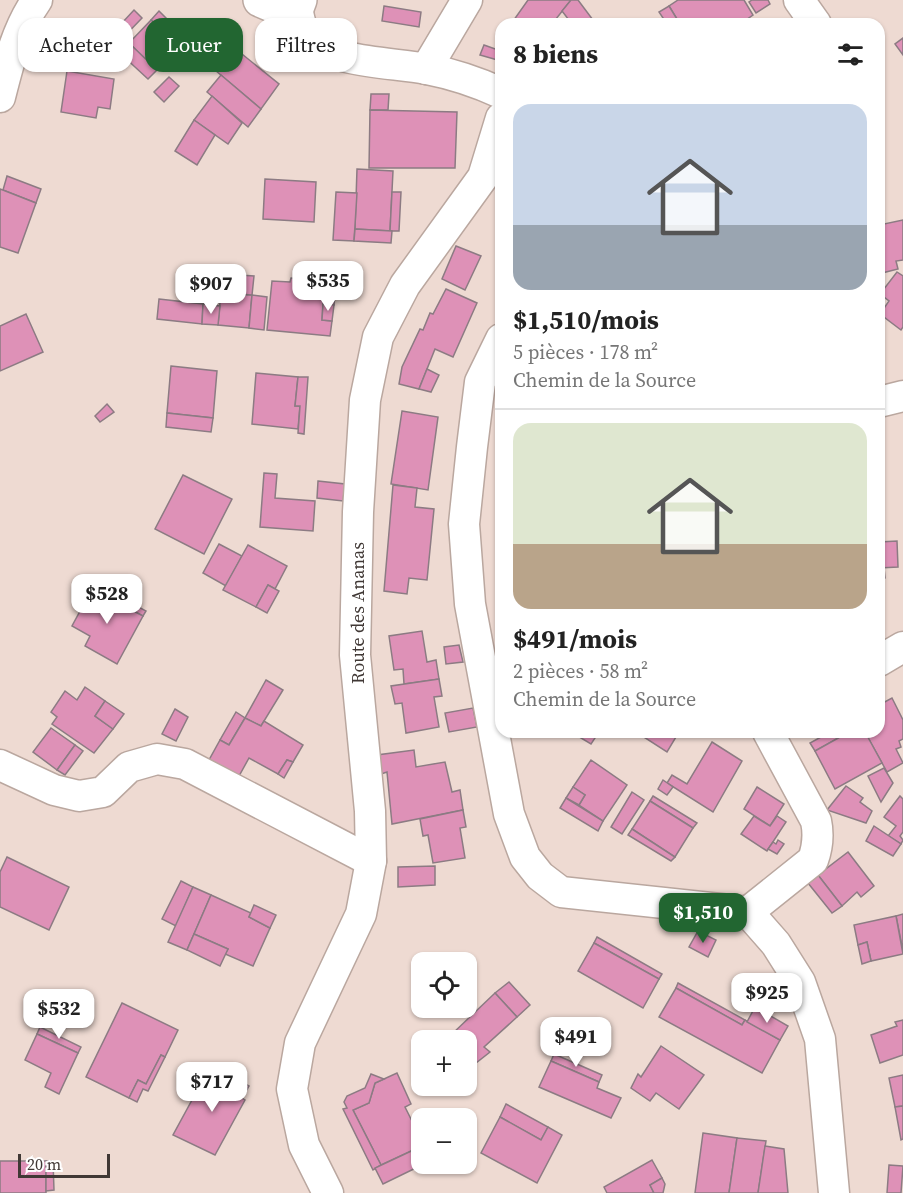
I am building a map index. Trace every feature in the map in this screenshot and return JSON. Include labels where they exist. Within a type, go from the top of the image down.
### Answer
[{"type":"main road","points":[[260,0],[276,7],[298,4]]},
{"type":"street","points":[[0,97],[28,12],[37,0]]},
{"type":"street","points":[[426,69],[467,0]]},
{"type":"street","points":[[799,0],[812,18]]},
{"type":"street","points":[[298,4],[300,21],[307,37],[336,56],[426,69],[473,80],[495,90]]},
{"type":"street","name":"Route des Ananas","points":[[328,1193],[304,1145],[292,1089],[300,1044],[361,914],[371,861],[370,811],[355,655],[358,512],[365,400],[378,337],[405,285],[483,177],[495,138]]},
{"type":"street","points":[[495,351],[480,382],[464,524],[474,627],[509,814],[525,857],[540,876],[561,892],[748,912],[776,944],[800,982],[820,1040],[834,1193]]},
{"type":"street","points":[[885,400],[903,396]]},
{"type":"street","points":[[885,658],[903,647]]},
{"type":"street","points":[[748,912],[813,860],[819,834],[816,821],[771,738]]},
{"type":"street","points":[[0,765],[54,790],[79,796],[103,792],[129,767],[157,759],[185,764],[371,861]]},
{"type":"building","points":[[528,0],[571,0],[557,18],[515,18]]},
{"type":"building","points":[[571,0],[578,0],[592,18],[567,18],[562,11]]},
{"type":"building","points":[[678,0],[744,0],[753,15],[749,18],[676,18],[669,6]]},
{"type":"building","points":[[768,0],[770,4],[756,13],[749,2]]},
{"type":"building","points":[[384,6],[421,12],[419,27],[382,21]]},
{"type":"building","points":[[669,6],[676,18],[663,18],[659,12]]},
{"type":"building","points":[[134,10],[142,18],[133,27],[133,18],[127,18]]},
{"type":"building","points":[[159,11],[166,18],[153,18]]},
{"type":"building","points":[[145,26],[145,58],[133,47],[133,39]]},
{"type":"building","points":[[903,38],[903,55],[895,44]]},
{"type":"building","points":[[484,45],[495,49],[495,59],[480,55]]},
{"type":"building","points":[[133,47],[145,58],[145,72],[155,72],[148,79],[133,65]]},
{"type":"building","points":[[243,55],[255,65],[255,72],[264,72],[279,84],[261,109],[217,72],[243,72]]},
{"type":"building","points":[[67,72],[114,79],[110,109],[98,107],[96,118],[61,112]]},
{"type":"building","points":[[221,75],[261,109],[248,127],[207,92]]},
{"type":"building","points":[[169,77],[179,86],[164,102],[154,92]]},
{"type":"building","points":[[371,94],[389,94],[388,110],[370,110]]},
{"type":"building","points":[[212,96],[242,123],[228,144],[194,120]]},
{"type":"building","points":[[370,110],[457,112],[455,168],[369,168]]},
{"type":"building","points":[[194,120],[215,135],[197,165],[175,151]]},
{"type":"building","points":[[357,169],[393,171],[390,231],[355,229]]},
{"type":"building","points":[[7,176],[41,189],[36,203],[3,190]]},
{"type":"building","points":[[265,179],[316,182],[314,222],[263,219]]},
{"type":"building","points":[[0,189],[36,203],[18,253],[0,247]]},
{"type":"building","points":[[336,192],[357,193],[354,241],[333,240]]},
{"type":"building","points":[[392,192],[401,192],[399,231],[390,231]]},
{"type":"building","points":[[903,220],[903,260],[896,261],[898,269],[885,272],[885,224]]},
{"type":"building","points":[[355,229],[392,231],[391,243],[354,241]]},
{"type":"building","points":[[456,246],[481,256],[465,290],[442,279]]},
{"type":"building","points":[[213,272],[239,275],[237,294],[252,295],[249,328],[218,325],[221,291],[211,290]]},
{"type":"building","points":[[897,272],[903,276],[903,327],[901,330],[885,318],[885,307],[889,301],[885,298],[885,288]]},
{"type":"building","points":[[239,275],[254,276],[252,295],[237,294]]},
{"type":"building","points":[[291,278],[336,284],[334,305],[323,304],[322,320],[332,321],[330,336],[267,330],[272,281],[290,282]]},
{"type":"building","points":[[446,289],[477,303],[453,357],[435,349],[419,389],[399,384],[402,367],[420,329],[423,330],[430,313],[433,314]]},
{"type":"building","points":[[252,295],[267,297],[264,330],[249,328]]},
{"type":"building","points":[[159,299],[203,304],[202,324],[157,319]]},
{"type":"building","points":[[203,304],[220,306],[218,325],[202,324]]},
{"type":"building","points":[[323,304],[334,305],[332,321],[322,320]]},
{"type":"building","points":[[26,314],[43,352],[0,371],[0,326]]},
{"type":"building","points":[[171,366],[217,371],[213,418],[167,413]]},
{"type":"building","points":[[427,369],[439,375],[431,392],[419,389]]},
{"type":"building","points":[[256,373],[298,377],[295,406],[300,406],[298,429],[252,424]]},
{"type":"building","points":[[298,377],[308,377],[304,434],[298,433],[300,406],[295,406]]},
{"type":"building","points":[[107,404],[114,412],[100,422],[95,416]]},
{"type":"building","points":[[402,411],[438,417],[428,490],[391,484]]},
{"type":"building","points":[[167,413],[213,418],[211,432],[166,427]]},
{"type":"building","points":[[264,473],[277,474],[275,498],[315,501],[313,531],[260,527]]},
{"type":"building","points":[[183,475],[232,499],[204,554],[155,529]]},
{"type":"building","points":[[318,481],[345,484],[343,501],[317,498]]},
{"type":"building","points":[[393,485],[417,488],[415,507],[434,509],[427,580],[409,578],[407,594],[384,591]]},
{"type":"building","points":[[897,541],[898,567],[885,568],[885,542]]},
{"type":"building","points":[[219,544],[242,556],[226,586],[203,573]]},
{"type":"building","points":[[248,545],[287,566],[275,589],[268,585],[256,607],[223,590]]},
{"type":"building","points":[[97,580],[124,594],[122,598],[146,611],[143,616],[92,589]]},
{"type":"building","points":[[268,585],[279,591],[267,613],[256,607]]},
{"type":"building","points":[[92,589],[143,616],[117,664],[85,646],[90,636],[72,626]]},
{"type":"building","points":[[422,631],[427,662],[436,660],[439,679],[404,684],[403,669],[394,670],[389,636]]},
{"type":"building","points":[[459,645],[463,662],[446,664],[444,647]]},
{"type":"building","points":[[439,679],[442,696],[434,697],[439,727],[406,733],[402,703],[395,704],[391,686]]},
{"type":"building","points":[[266,680],[283,690],[261,726],[245,718]]},
{"type":"building","points":[[85,687],[105,701],[95,716],[113,729],[94,753],[52,724],[57,717],[51,712],[65,691],[77,700]]},
{"type":"building","points":[[892,698],[903,720],[903,739],[899,741],[901,747],[896,749],[903,763],[887,772],[868,738],[885,738],[885,702]]},
{"type":"building","points":[[105,701],[124,714],[113,729],[95,716]]},
{"type":"building","points":[[473,708],[477,727],[449,732],[445,713]]},
{"type":"building","points":[[175,709],[188,717],[176,741],[162,734]]},
{"type":"building","points":[[236,712],[245,718],[229,745],[220,740]]},
{"type":"building","points":[[245,718],[261,726],[264,721],[303,745],[293,762],[287,760],[278,774],[249,758],[239,776],[209,760],[220,740],[229,745]]},
{"type":"building","points":[[51,728],[75,745],[57,770],[33,752]]},
{"type":"building","points":[[581,738],[595,738],[591,744]]},
{"type":"building","points":[[645,738],[675,738],[667,752]]},
{"type":"building","points":[[819,738],[838,738],[815,751],[810,743]]},
{"type":"building","points":[[838,738],[868,738],[882,763],[835,789],[815,751]]},
{"type":"building","points":[[712,742],[742,761],[713,812],[667,783],[672,775],[687,784]]},
{"type":"building","points":[[75,745],[83,751],[65,775],[57,770]]},
{"type":"building","points":[[414,750],[416,767],[445,762],[452,792],[460,790],[463,810],[392,824],[387,772],[381,774],[377,755]]},
{"type":"building","points":[[287,760],[293,762],[284,778],[278,774]]},
{"type":"building","points":[[591,760],[627,785],[603,821],[579,805],[585,795],[573,787]]},
{"type":"building","points":[[884,768],[893,783],[881,802],[868,776]]},
{"type":"building","points":[[663,780],[673,787],[667,795],[658,789]]},
{"type":"building","points":[[846,786],[863,798],[860,802],[872,811],[866,823],[827,810]]},
{"type":"building","points":[[573,787],[585,795],[579,805],[566,798]]},
{"type":"building","points":[[757,787],[784,804],[770,826],[744,809]]},
{"type":"building","points":[[632,792],[644,800],[622,834],[611,827]]},
{"type":"building","points":[[653,796],[697,823],[693,828],[650,801]]},
{"type":"building","points":[[900,796],[903,799],[903,832],[900,836],[903,840],[901,844],[888,836],[896,826],[884,817]]},
{"type":"building","points":[[566,798],[603,821],[598,831],[560,808]]},
{"type":"building","points":[[650,801],[693,828],[675,857],[632,829]]},
{"type":"building","points":[[463,810],[466,827],[460,828],[465,858],[433,863],[428,835],[423,836],[420,819]]},
{"type":"building","points":[[754,816],[770,826],[777,816],[786,822],[767,851],[741,834]]},
{"type":"building","points":[[874,826],[901,844],[893,856],[866,841]]},
{"type":"building","points":[[632,829],[675,857],[671,861],[628,835]]},
{"type":"building","points":[[778,840],[784,844],[777,854],[768,849],[773,842],[776,844]]},
{"type":"building","points":[[848,852],[874,886],[861,897],[857,892],[842,906],[818,875]]},
{"type":"building","points":[[7,857],[69,887],[49,930],[0,907],[0,872]]},
{"type":"building","points":[[435,866],[435,885],[398,887],[398,867]]},
{"type":"building","points":[[818,875],[842,906],[832,913],[808,883]]},
{"type":"building","points":[[181,881],[193,887],[176,926],[162,919]]},
{"type":"building","points":[[193,887],[211,895],[187,950],[168,942]]},
{"type":"building","points":[[211,895],[251,913],[249,917],[270,928],[253,966],[225,954],[228,949],[194,934]]},
{"type":"building","points":[[254,905],[276,915],[270,928],[249,917]]},
{"type":"building","points":[[903,914],[903,951],[896,916]]},
{"type":"building","points":[[896,916],[903,954],[871,961],[867,942],[858,945],[854,925]]},
{"type":"building","points":[[698,931],[716,940],[708,957],[689,947]]},
{"type":"building","points":[[194,934],[228,949],[220,966],[187,950]]},
{"type":"building","points":[[597,937],[662,974],[659,979],[594,943]]},
{"type":"building","points":[[867,942],[871,961],[862,964],[858,945]]},
{"type":"building","points":[[594,943],[659,979],[643,1008],[578,971]]},
{"type":"building","points":[[509,982],[530,1005],[517,1017],[495,993]]},
{"type":"building","points":[[678,983],[745,1020],[742,1025],[676,988]]},
{"type":"building","points":[[676,988],[742,1025],[745,1020],[780,1040],[762,1073],[659,1017]]},
{"type":"building","points":[[495,993],[517,1017],[484,1047],[490,1052],[477,1062],[477,1030],[456,1030],[469,1018],[477,1018],[477,1010]]},
{"type":"building","points":[[122,1003],[178,1030],[165,1057],[161,1055],[146,1084],[138,1080],[129,1098],[86,1077]]},
{"type":"building","points":[[755,1007],[788,1026],[780,1040],[747,1022]]},
{"type":"building","points":[[903,1020],[903,1055],[880,1063],[871,1035],[897,1026],[895,1022]]},
{"type":"building","points":[[40,1027],[81,1047],[78,1053],[37,1034]]},
{"type":"building","points":[[37,1034],[78,1053],[59,1094],[45,1087],[51,1073],[25,1060]]},
{"type":"building","points":[[661,1046],[704,1075],[679,1109],[656,1093],[650,1101],[631,1088],[638,1074],[641,1077]]},
{"type":"building","points":[[554,1054],[602,1075],[599,1082],[551,1061]]},
{"type":"building","points":[[161,1055],[165,1057],[148,1091],[143,1089],[137,1102],[129,1098],[138,1080],[146,1084]]},
{"type":"building","points":[[551,1061],[599,1082],[597,1088],[621,1098],[611,1118],[539,1087]]},
{"type":"building","points":[[222,1070],[249,1086],[242,1098],[245,1100],[215,1155],[173,1135],[204,1078],[215,1084]]},
{"type":"building","points":[[397,1073],[411,1104],[405,1107],[411,1119],[411,1151],[381,1165],[353,1110],[369,1103],[375,1083]]},
{"type":"building","points":[[371,1074],[384,1079],[375,1083],[369,1103],[353,1110],[381,1165],[373,1170],[343,1109],[347,1108],[344,1102],[347,1096],[365,1088]]},
{"type":"building","points":[[903,1075],[903,1106],[895,1107],[889,1078]]},
{"type":"building","points":[[506,1104],[548,1127],[541,1140],[500,1117]]},
{"type":"building","points":[[903,1106],[903,1139],[901,1140],[895,1107]]},
{"type":"building","points":[[500,1117],[541,1140],[548,1127],[562,1135],[537,1183],[481,1153]]},
{"type":"building","points":[[703,1133],[737,1138],[729,1193],[695,1193]]},
{"type":"building","points":[[737,1138],[766,1141],[758,1193],[729,1193]]},
{"type":"building","points":[[765,1146],[784,1149],[788,1193],[758,1193]]},
{"type":"building","points":[[411,1151],[411,1170],[383,1184],[375,1168]]},
{"type":"building","points":[[652,1160],[662,1178],[650,1185],[654,1193],[607,1193],[604,1187]]},
{"type":"building","points":[[0,1161],[46,1161],[46,1193],[0,1193]]},
{"type":"building","points":[[46,1161],[53,1161],[54,1190],[46,1191]]},
{"type":"building","points":[[889,1165],[903,1166],[901,1193],[887,1193]]},
{"type":"building","points":[[662,1178],[665,1184],[663,1193],[654,1193],[650,1185]]}]
